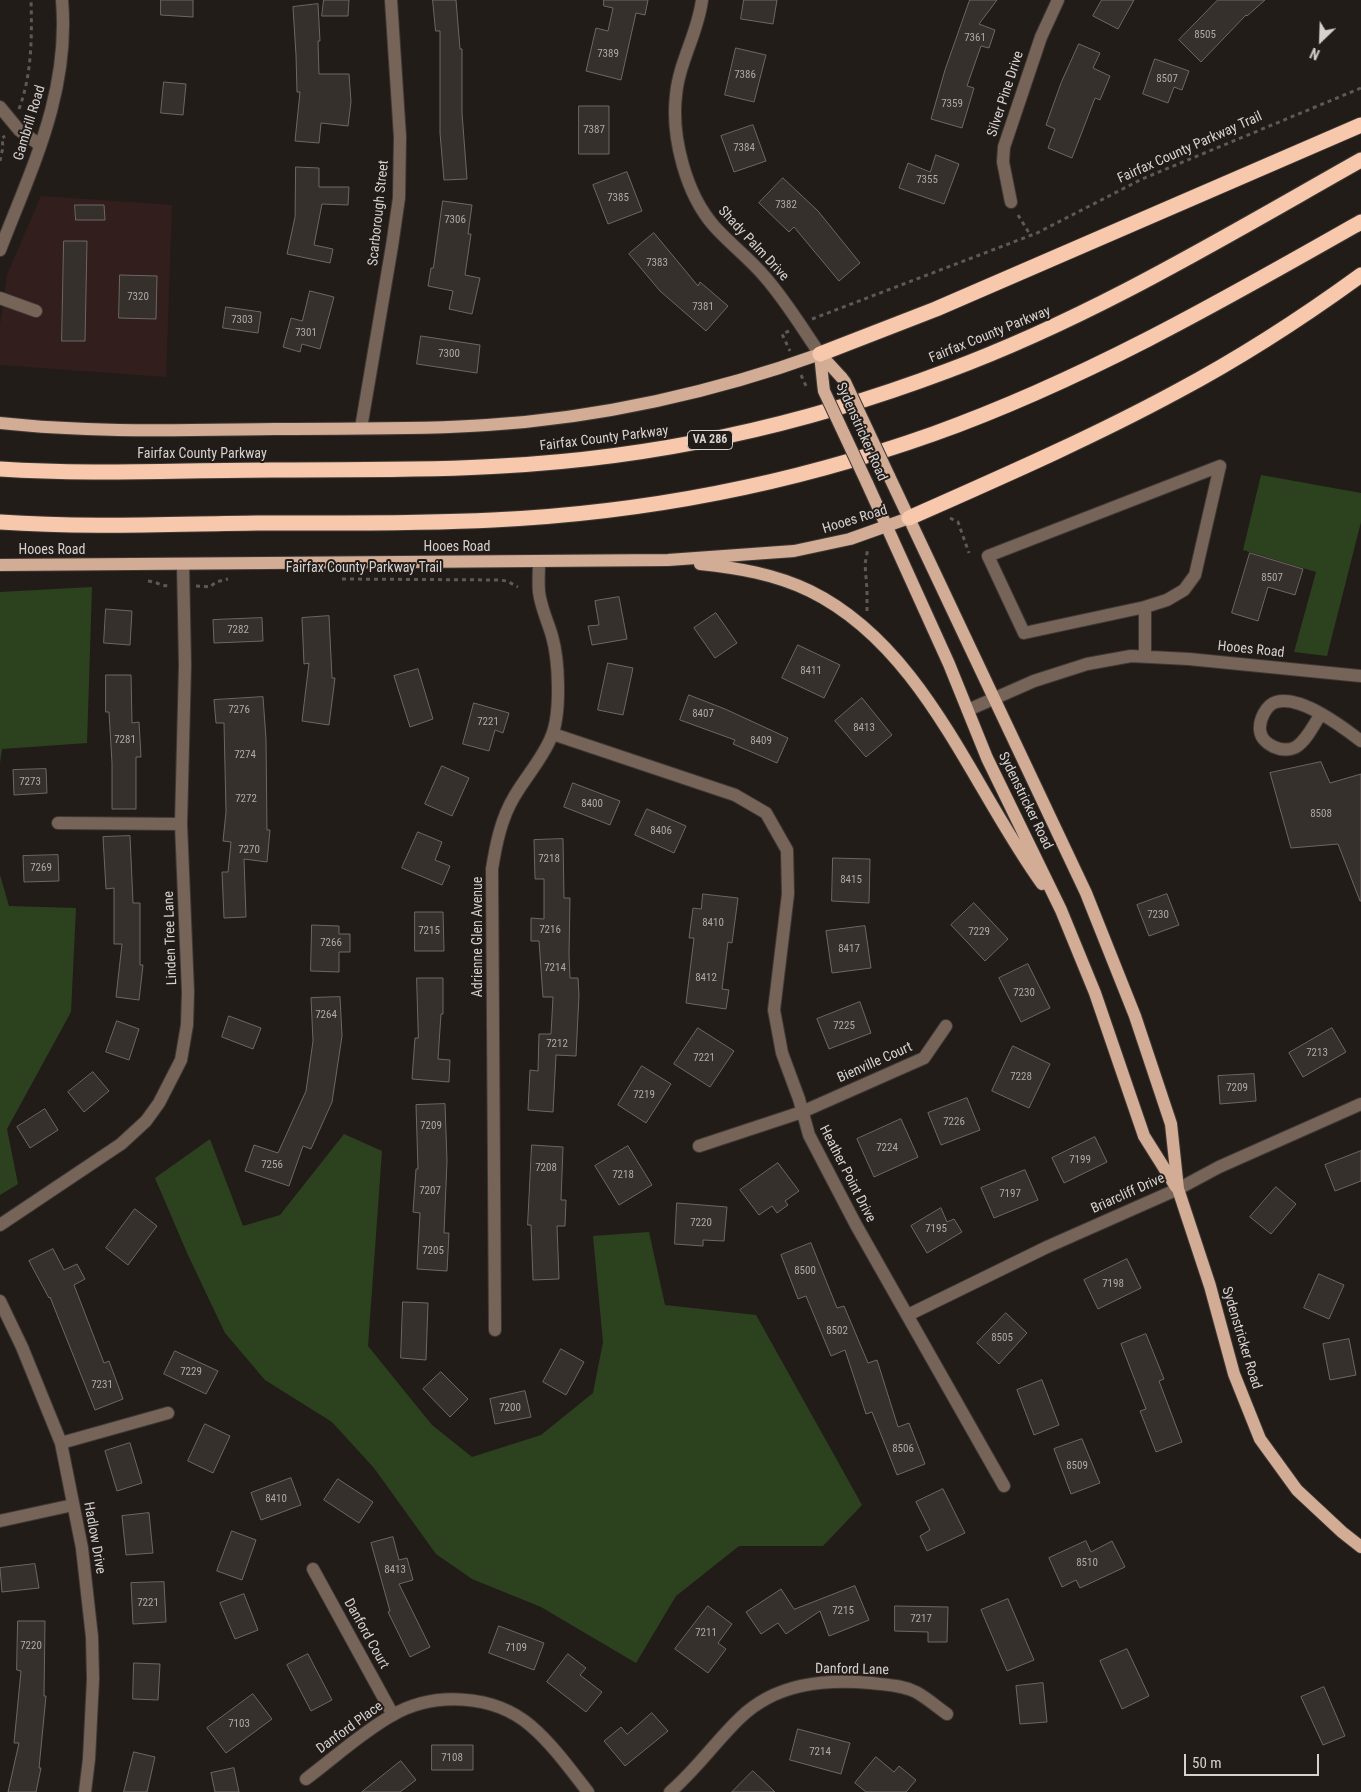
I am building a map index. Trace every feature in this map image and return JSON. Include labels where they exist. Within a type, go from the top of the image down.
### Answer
[{"type":"highway","points":[[820,354],[936,309],[1361,125]]},
{"type":"highway","name":"Fairfax County Parkway","points":[[0,469],[99,471],[503,466],[605,457],[701,442],[768,427],[842,407],[918,382],[1016,344],[1145,282],[1361,160]]},
{"type":"highway","points":[[0,522],[110,524],[418,523],[494,520],[569,514],[650,504],[769,482],[932,434],[1058,384],[1188,320],[1361,222]]},
{"type":"highway","points":[[909,518],[1060,451],[1176,392],[1269,338],[1361,276]]},
{"type":"main road","points":[[0,423],[61,428],[128,430],[486,425],[585,414],[649,402],[737,381],[820,354]]},
{"type":"main road","name":"Sydenstricker Road","points":[[820,354],[845,382],[1086,892],[1136,1016],[1171,1124],[1178,1189],[1210,1286],[1234,1374],[1260,1439],[1297,1490],[1361,1547]]},
{"type":"main road","name":"Sydenstricker Road","points":[[820,354],[824,391],[949,664],[987,758],[1061,910],[1095,993],[1144,1136],[1178,1189]]},
{"type":"main road","name":"Hooes Road","points":[[0,565],[668,560],[760,555],[794,551],[831,544],[909,518]]},
{"type":"main road","points":[[668,560],[730,567],[779,579],[823,598],[869,631],[887,648],[910,676],[965,759],[1018,852],[1061,910]]},
{"type":"street","name":"Gambrill Road","points":[[0,250],[53,106],[60,72],[63,40],[62,0]]},
{"type":"street","name":"Scarborough Street","points":[[361,428],[399,198],[400,137],[390,0]]},
{"type":"street","name":"Shady Palm Drive","points":[[702,0],[698,19],[682,66],[676,95],[675,125],[677,142],[686,173],[705,215],[767,279],[786,303],[820,354]]},
{"type":"street","name":"Silver Pine Drive","points":[[1011,202],[1002,162],[1004,147],[1041,37],[1058,0]]},
{"type":"street","points":[[0,107],[19,130],[40,145]]},
{"type":"street","points":[[0,298],[36,310]]},
{"type":"street","points":[[1220,466],[1195,575],[1184,590],[1167,600],[1145,607],[1024,634],[988,556],[1220,466]]},
{"type":"street","name":"Adrienne Glen Avenue","points":[[495,1330],[492,869],[497,839],[514,796],[537,764],[552,734],[557,701],[558,668],[552,636],[539,593],[539,562]]},
{"type":"street","name":"Linden Tree Lane","points":[[0,1225],[121,1144],[146,1121],[170,1084],[181,1060],[188,992],[181,824],[185,665],[183,564]]},
{"type":"street","points":[[1145,607],[1145,656]]},
{"type":"street","name":"Hooes Road","points":[[968,710],[1034,680],[1087,664],[1119,657],[1145,656],[1361,676]]},
{"type":"street","points":[[1321,714],[1301,743],[1294,748],[1285,750],[1274,747],[1264,740],[1260,730],[1266,709],[1276,702],[1306,705],[1339,724],[1361,741]]},
{"type":"street","name":"Heather Point Drive","points":[[552,734],[735,795],[766,814],[787,850],[788,894],[774,1010],[782,1053],[809,1135],[843,1200],[1004,1486]]},
{"type":"street","points":[[58,823],[181,824]]},
{"type":"street","name":"Bienville Court","points":[[699,1146],[802,1112],[924,1058],[946,1026]]},
{"type":"street","name":"Briarcliff Drive","points":[[908,1315],[1048,1247],[1178,1189],[1218,1167],[1361,1104]]},
{"type":"street","name":"Hadlow Drive","points":[[0,1302],[22,1347],[61,1443],[74,1505],[83,1557],[92,1637],[93,1679],[89,1759],[85,1792]]},
{"type":"street","points":[[61,1443],[168,1413]]},
{"type":"street","points":[[0,1521],[74,1505]]},
{"type":"street","name":"Danford Court","points":[[313,1569],[393,1715]]},
{"type":"street","name":"Danford Lane","points":[[670,1792],[702,1762],[741,1717],[765,1699],[787,1689],[805,1684],[828,1682],[893,1685],[915,1692],[947,1714]]},
{"type":"street","name":"Danford Place","points":[[306,1779],[393,1715],[415,1706],[444,1700],[473,1701],[504,1709],[530,1725],[553,1747],[588,1792]]},
{"type":"path","points":[[20,108],[24,96],[31,52],[31,0]]},
{"type":"path","name":"Fairfax County Parkway Trail","points":[[815,318],[1031,236],[1142,179],[1361,88]]},
{"type":"path","points":[[0,161],[3,147],[2,138],[4,137]]},
{"type":"path","points":[[1011,202],[1031,236]]},
{"type":"path","points":[[942,517],[958,522],[969,553]]},
{"type":"path","points":[[866,615],[868,600],[865,564],[868,551]]},
{"type":"path","points":[[210,587],[216,582],[229,579]]},
{"type":"path","name":"Fairfax County Parkway Trail","points":[[341,580],[499,580],[508,581],[518,587]]},
{"type":"shaded area","points":[[41,196],[172,205],[166,377],[0,365],[0,325],[7,275]]},
{"type":"green space","points":[[1261,475],[1361,493],[1361,522],[1327,656],[1294,652],[1316,572],[1243,550]]},
{"type":"green space","points":[[92,587],[87,743],[2,749],[0,763],[0,592]]},
{"type":"green space","points":[[0,875],[9,906],[76,908],[71,1012],[7,1129],[18,1184],[0,1195]]},
{"type":"green space","points":[[344,1134],[382,1151],[368,1346],[432,1425],[472,1457],[541,1435],[593,1393],[603,1342],[593,1236],[649,1232],[665,1305],[756,1315],[862,1505],[823,1546],[739,1546],[676,1596],[636,1663],[541,1607],[472,1579],[436,1554],[374,1468],[332,1422],[265,1380],[225,1333],[188,1255],[155,1178],[210,1139],[243,1226],[280,1215]]},
{"type":"building","points":[[161,0],[193,0],[193,17],[161,15]]},
{"type":"building","points":[[324,0],[349,0],[348,16],[322,16]]},
{"type":"building","points":[[433,0],[456,0],[460,49],[462,49],[462,113],[467,179],[444,180],[440,133],[440,31],[436,31]]},
{"type":"building","points":[[604,0],[648,0],[645,15],[636,13],[621,80],[586,71],[596,28],[608,31],[613,8],[604,6]]},
{"type":"building","points":[[744,0],[777,0],[773,24],[741,19]]},
{"type":"building","points":[[970,0],[997,0],[979,24],[995,30],[989,48],[981,46],[967,86],[974,88],[962,128],[931,119],[945,70]]},
{"type":"building","points":[[1102,0],[1134,0],[1118,29],[1093,16]]},
{"type":"building","points":[[1218,0],[1265,0],[1246,15],[1201,62],[1179,40]]},
{"type":"building","points":[[318,4],[319,74],[349,74],[351,102],[348,126],[321,123],[319,143],[295,141],[300,92],[297,92],[293,7]]},
{"type":"building","points":[[1079,44],[1100,53],[1093,68],[1110,76],[1100,100],[1095,98],[1072,158],[1048,148],[1055,129],[1046,125],[1061,83]]},
{"type":"building","points":[[736,48],[766,55],[754,102],[725,95]]},
{"type":"building","points":[[1155,59],[1189,71],[1182,90],[1174,87],[1168,103],[1143,94]]},
{"type":"building","points":[[164,82],[186,84],[183,115],[161,113]]},
{"type":"building","points":[[579,106],[609,106],[609,154],[579,154]]},
{"type":"building","points":[[753,125],[766,161],[734,172],[721,136]]},
{"type":"building","points":[[936,155],[959,164],[944,204],[899,188],[908,163],[930,172]]},
{"type":"building","points":[[296,167],[319,168],[319,187],[349,187],[348,205],[322,204],[314,245],[333,249],[330,263],[287,254],[295,217]]},
{"type":"building","points":[[627,172],[642,211],[608,224],[593,185]]},
{"type":"building","points":[[783,178],[818,211],[860,263],[839,281],[794,227],[789,232],[759,203]]},
{"type":"building","points":[[443,201],[472,205],[468,234],[471,234],[465,275],[480,278],[472,314],[449,309],[453,291],[428,286],[431,268],[433,268]]},
{"type":"building","points":[[75,205],[104,205],[105,220],[76,220]]},
{"type":"building","points":[[654,233],[698,286],[700,282],[728,306],[706,331],[660,291],[629,254]]},
{"type":"building","points":[[64,241],[87,241],[85,341],[62,341]]},
{"type":"building","points":[[120,275],[157,276],[156,319],[119,318]]},
{"type":"building","points":[[310,291],[334,297],[320,349],[302,344],[300,352],[283,347],[291,318],[302,321]]},
{"type":"building","points":[[226,307],[261,312],[258,333],[223,328]]},
{"type":"building","points":[[421,336],[480,345],[477,373],[417,364]]},
{"type":"building","points":[[1250,553],[1303,569],[1295,595],[1268,587],[1258,621],[1232,613]]},
{"type":"building","points":[[619,597],[627,639],[592,645],[588,626],[599,625],[595,601]]},
{"type":"building","points":[[106,609],[132,611],[130,645],[104,643]]},
{"type":"building","points":[[716,613],[737,643],[715,658],[694,628]]},
{"type":"building","points":[[329,616],[332,678],[335,678],[329,725],[302,721],[309,663],[304,664],[302,618]]},
{"type":"building","points":[[262,618],[263,641],[214,643],[213,620]]},
{"type":"building","points":[[798,645],[840,665],[824,698],[782,678]]},
{"type":"building","points":[[608,663],[633,668],[623,715],[598,710]]},
{"type":"building","points":[[418,669],[433,719],[410,727],[394,676]]},
{"type":"building","points":[[106,675],[131,675],[132,723],[139,722],[141,757],[136,757],[136,809],[112,809],[112,763],[109,712],[106,712]]},
{"type":"building","points":[[689,695],[725,709],[788,738],[777,763],[733,744],[735,740],[680,720]]},
{"type":"building","points":[[263,697],[266,739],[267,830],[270,830],[267,862],[244,859],[246,917],[224,918],[222,872],[228,872],[231,842],[223,841],[226,812],[224,723],[216,723],[214,700]]},
{"type":"building","points":[[862,698],[892,735],[866,757],[835,721]]},
{"type":"building","points":[[474,703],[509,713],[503,733],[495,730],[489,751],[463,744]]},
{"type":"building","points":[[1321,762],[1330,783],[1361,774],[1361,901],[1338,844],[1291,848],[1270,773]]},
{"type":"building","points":[[442,766],[469,778],[452,816],[425,804]]},
{"type":"building","points":[[46,769],[47,793],[14,795],[13,770]]},
{"type":"building","points":[[573,783],[620,801],[610,825],[564,807]]},
{"type":"building","points":[[647,809],[686,826],[674,853],[635,835]]},
{"type":"building","points":[[418,832],[442,842],[435,860],[450,866],[442,885],[402,868]]},
{"type":"building","points":[[130,836],[133,903],[140,903],[140,965],[143,965],[139,1000],[116,997],[122,944],[114,944],[114,888],[106,889],[103,837]]},
{"type":"building","points":[[563,839],[564,898],[570,898],[570,978],[578,978],[576,1056],[556,1055],[553,1112],[528,1110],[530,1070],[538,1071],[539,1034],[551,1034],[553,997],[543,997],[539,941],[531,941],[531,918],[544,919],[544,879],[535,879],[534,840]]},
{"type":"building","points":[[58,855],[59,881],[24,882],[23,856]]},
{"type":"building","points":[[833,858],[870,859],[869,903],[832,901]]},
{"type":"building","points":[[703,894],[738,898],[732,943],[728,942],[722,989],[729,990],[726,1009],[686,1003],[694,938],[689,938],[693,908],[701,909]]},
{"type":"building","points":[[1167,894],[1179,925],[1149,936],[1137,905]]},
{"type":"building","points":[[974,903],[1008,939],[985,961],[951,925]]},
{"type":"building","points":[[415,912],[443,912],[444,951],[415,951]]},
{"type":"building","points":[[312,925],[339,926],[339,934],[350,934],[350,952],[339,952],[339,972],[311,971]]},
{"type":"building","points":[[865,926],[871,968],[832,973],[826,931]]},
{"type":"building","points":[[1028,964],[1050,1008],[1021,1022],[999,978]]},
{"type":"building","points":[[417,978],[443,978],[443,1014],[441,1014],[438,1059],[450,1060],[449,1082],[412,1079],[415,1038],[418,1038]]},
{"type":"building","points":[[340,997],[342,1036],[332,1102],[311,1149],[303,1146],[289,1186],[245,1171],[254,1145],[278,1153],[306,1091],[313,1041],[311,998]]},
{"type":"building","points":[[860,1002],[871,1033],[829,1049],[817,1019]]},
{"type":"building","points":[[229,1016],[261,1028],[253,1049],[222,1037]]},
{"type":"building","points":[[117,1021],[139,1029],[129,1060],[106,1052]]},
{"type":"building","points":[[698,1028],[734,1051],[710,1087],[674,1064]]},
{"type":"building","points":[[1332,1028],[1346,1052],[1303,1077],[1289,1053]]},
{"type":"building","points":[[1013,1046],[1050,1064],[1029,1108],[992,1091]]},
{"type":"building","points":[[642,1066],[671,1084],[646,1123],[618,1105]]},
{"type":"building","points":[[93,1072],[109,1091],[84,1112],[68,1092]]},
{"type":"building","points":[[1254,1074],[1256,1101],[1220,1104],[1218,1076]]},
{"type":"building","points":[[967,1098],[980,1130],[941,1145],[928,1113]]},
{"type":"building","points":[[445,1104],[447,1161],[444,1233],[449,1233],[447,1271],[417,1269],[420,1213],[413,1212],[416,1169],[418,1169],[416,1105]]},
{"type":"building","points":[[45,1109],[58,1130],[30,1148],[17,1127]]},
{"type":"building","points":[[901,1119],[918,1157],[874,1177],[857,1139]]},
{"type":"building","points":[[1095,1137],[1107,1162],[1064,1183],[1052,1158]]},
{"type":"building","points":[[532,1145],[563,1147],[561,1200],[566,1200],[565,1226],[557,1226],[559,1279],[533,1280],[531,1225],[528,1225]]},
{"type":"building","points":[[628,1146],[652,1185],[619,1205],[595,1166]]},
{"type":"building","points":[[1361,1151],[1361,1181],[1335,1191],[1325,1165]]},
{"type":"building","points":[[778,1163],[799,1191],[785,1201],[788,1205],[777,1213],[772,1206],[759,1215],[740,1190]]},
{"type":"building","points":[[1025,1170],[1038,1200],[994,1218],[981,1188]]},
{"type":"building","points":[[1276,1187],[1296,1204],[1271,1234],[1250,1217]]},
{"type":"building","points":[[677,1203],[727,1207],[724,1241],[703,1240],[703,1246],[675,1244]]},
{"type":"building","points":[[941,1208],[947,1222],[954,1219],[962,1232],[927,1253],[911,1226]]},
{"type":"building","points":[[135,1209],[157,1226],[128,1265],[106,1248]]},
{"type":"building","points":[[811,1243],[837,1308],[844,1306],[868,1363],[877,1360],[898,1427],[909,1423],[925,1464],[897,1475],[872,1412],[866,1414],[845,1350],[831,1356],[806,1296],[798,1299],[781,1255]]},
{"type":"building","points":[[53,1249],[64,1270],[77,1264],[85,1279],[74,1285],[104,1363],[109,1361],[123,1399],[95,1410],[50,1297],[29,1261]]},
{"type":"building","points":[[1127,1259],[1141,1288],[1098,1309],[1084,1280]]},
{"type":"building","points":[[1319,1274],[1344,1285],[1329,1319],[1304,1308]]},
{"type":"building","points":[[403,1302],[428,1303],[426,1360],[401,1358]]},
{"type":"building","points":[[1006,1313],[1027,1333],[999,1364],[977,1343]]},
{"type":"building","points":[[1146,1334],[1164,1379],[1159,1381],[1182,1442],[1156,1452],[1140,1411],[1146,1409],[1121,1344]]},
{"type":"building","points":[[1349,1339],[1356,1375],[1330,1380],[1323,1344]]},
{"type":"building","points":[[561,1349],[584,1362],[566,1395],[543,1382]]},
{"type":"building","points":[[175,1351],[218,1371],[206,1394],[164,1374]]},
{"type":"building","points":[[441,1372],[468,1399],[450,1417],[423,1389]]},
{"type":"building","points":[[1042,1380],[1059,1425],[1034,1435],[1017,1390]]},
{"type":"building","points":[[525,1391],[531,1417],[495,1424],[490,1399]]},
{"type":"building","points":[[205,1424],[230,1436],[213,1473],[188,1461]]},
{"type":"building","points":[[1082,1439],[1100,1483],[1071,1494],[1054,1449]]},
{"type":"building","points":[[130,1443],[142,1483],[117,1491],[105,1451]]},
{"type":"building","points":[[291,1478],[301,1505],[261,1520],[251,1493]]},
{"type":"building","points":[[338,1479],[373,1502],[359,1523],[324,1500]]},
{"type":"building","points":[[943,1489],[965,1533],[927,1551],[920,1536],[930,1530],[916,1502]]},
{"type":"building","points":[[149,1513],[153,1553],[126,1555],[122,1516]]},
{"type":"building","points":[[232,1531],[256,1540],[242,1580],[217,1571]]},
{"type":"building","points":[[393,1537],[399,1560],[407,1558],[413,1580],[399,1584],[430,1647],[410,1657],[388,1612],[390,1611],[371,1543]]},
{"type":"building","points":[[1086,1541],[1091,1552],[1112,1541],[1125,1567],[1080,1588],[1076,1580],[1062,1587],[1049,1558]]},
{"type":"building","points":[[35,1564],[39,1588],[2,1592],[0,1568]]},
{"type":"building","points":[[164,1582],[166,1622],[133,1624],[131,1583]]},
{"type":"building","points":[[855,1586],[869,1620],[829,1636],[820,1611],[786,1634],[778,1623],[761,1634],[746,1612],[781,1589],[794,1609]]},
{"type":"building","points":[[244,1594],[258,1630],[235,1639],[220,1603]]},
{"type":"building","points":[[1008,1599],[1034,1660],[1007,1671],[981,1610]]},
{"type":"building","points":[[708,1606],[732,1624],[718,1643],[726,1649],[708,1673],[675,1649]]},
{"type":"building","points":[[895,1606],[948,1607],[947,1642],[928,1642],[928,1632],[895,1631]]},
{"type":"building","points":[[18,1621],[45,1621],[44,1696],[46,1696],[39,1768],[41,1768],[36,1792],[8,1792],[19,1743],[14,1743],[21,1671],[17,1670]]},
{"type":"building","points":[[499,1626],[544,1643],[534,1670],[489,1653]]},
{"type":"building","points":[[1127,1649],[1149,1696],[1122,1709],[1100,1661]]},
{"type":"building","points":[[308,1654],[332,1700],[311,1711],[287,1665]]},
{"type":"building","points":[[568,1654],[586,1668],[580,1675],[602,1692],[586,1712],[547,1682]]},
{"type":"building","points":[[134,1663],[160,1664],[158,1700],[133,1699]]},
{"type":"building","points":[[1043,1683],[1047,1722],[1020,1724],[1016,1686]]},
{"type":"building","points":[[1324,1687],[1345,1736],[1323,1745],[1301,1697]]},
{"type":"building","points":[[253,1694],[272,1719],[226,1753],[207,1728]]},
{"type":"building","points":[[652,1713],[668,1731],[625,1766],[604,1741],[621,1727],[627,1734]]},
{"type":"building","points":[[798,1729],[850,1743],[841,1774],[790,1760]]},
{"type":"building","points":[[432,1745],[473,1745],[473,1770],[432,1770]]},
{"type":"building","points":[[134,1752],[155,1757],[147,1792],[124,1792]]},
{"type":"building","points":[[876,1757],[894,1772],[899,1766],[916,1780],[906,1792],[866,1792],[855,1783]]},
{"type":"building","points":[[401,1761],[416,1780],[400,1792],[362,1792]]},
{"type":"building","points":[[234,1768],[239,1792],[215,1792],[211,1773]]},
{"type":"building","points":[[753,1771],[775,1792],[732,1792]]}]
